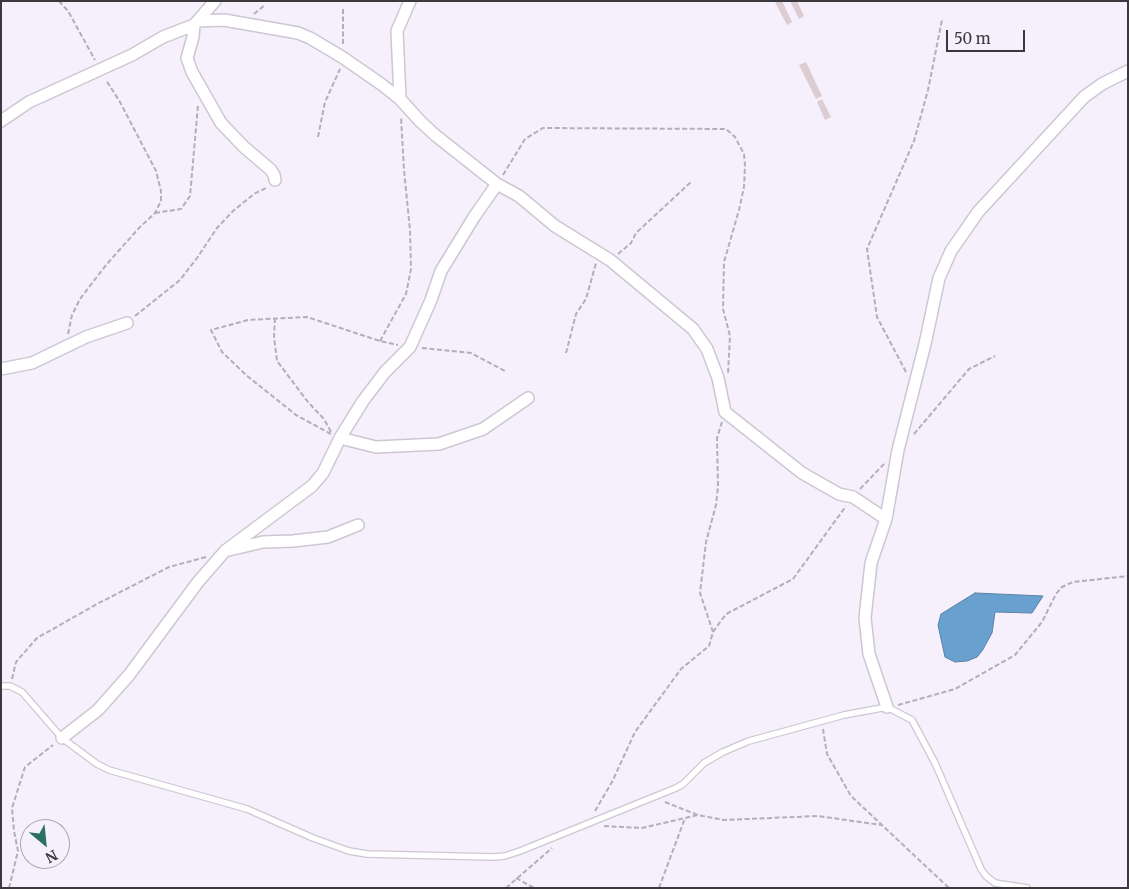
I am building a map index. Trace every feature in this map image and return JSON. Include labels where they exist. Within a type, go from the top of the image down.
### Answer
[{"type":"street","points":[[215,1],[196,23],[187,58],[192,72],[221,123],[244,147],[271,170],[275,180]]},
{"type":"street","points":[[400,100],[397,30],[410,1]]},
{"type":"street","points":[[1,121],[29,102],[132,55],[163,36],[196,23],[224,20],[310,38],[381,84],[435,135],[497,184],[518,196],[555,226],[610,260],[692,329],[707,349],[718,378],[725,412],[802,473],[839,494],[853,497],[886,519]]},
{"type":"street","points":[[381,84],[398,66]]},
{"type":"street","points":[[887,707],[869,654],[865,618],[871,564],[886,519],[898,450],[939,278],[950,251],[978,212],[1084,97],[1102,84],[1128,71]]},
{"type":"street","points":[[62,738],[98,710],[129,675],[198,582],[225,551],[312,486],[323,473],[340,438],[363,401],[386,372],[410,347],[431,300],[441,271],[497,184]]},
{"type":"street","points":[[1,369],[32,363],[86,337],[127,323]]},
{"type":"street","points":[[340,438],[376,447],[439,444],[483,429],[528,398]]},
{"type":"street","points":[[225,551],[263,542],[328,537],[358,525]]},
{"type":"lane","points":[[1,686],[10,686],[22,692],[62,738],[103,768],[247,809],[313,838],[349,851],[368,854],[506,856],[654,798],[683,784],[704,763],[723,752],[749,741],[844,715],[887,707],[912,720],[935,764],[981,869],[986,876],[996,883],[1027,888]]},
{"type":"path","points":[[59,1],[68,11],[120,102],[156,171],[162,191],[161,201],[156,213],[139,228],[106,265],[80,299],[72,315],[66,346]]},
{"type":"path","points":[[318,137],[325,102],[342,67],[344,7]]},
{"type":"path","points":[[914,387],[877,317],[867,249],[914,141],[928,90],[942,20]]},
{"type":"path","points":[[156,213],[181,209],[190,196],[198,105]]},
{"type":"path","points":[[380,341],[406,294],[411,269],[410,230],[401,117]]},
{"type":"path","points":[[497,184],[525,139],[543,128],[726,129]]},
{"type":"path","points":[[127,323],[180,280],[217,228],[233,211],[275,180]]},
{"type":"path","points":[[275,318],[274,337],[277,361],[308,402],[324,419],[332,434],[296,414],[246,375],[222,352],[211,330],[248,320],[275,318],[307,317],[380,341],[410,347],[471,353],[505,371]]},
{"type":"path","points":[[898,450],[921,427],[969,369],[995,356]]},
{"type":"path","points":[[698,815],[642,828],[588,825],[612,782],[635,732],[681,669],[709,646],[713,632],[728,613],[793,579],[853,497],[885,463]]},
{"type":"path","points":[[10,686],[16,662],[37,638],[97,604],[169,567],[206,556]]},
{"type":"path","points":[[887,707],[955,689],[1015,655],[1042,622],[1056,594],[1062,587],[1073,582],[1128,576]]},
{"type":"path","points":[[822,722],[827,754],[851,796],[949,888]]},
{"type":"path","points":[[8,888],[18,851],[12,808],[25,767],[62,738]]},
{"type":"path","points":[[654,798],[698,815],[723,820],[818,816],[881,825]]},
{"type":"path","points":[[659,888],[685,818]]},
{"type":"path","points":[[506,888],[557,843]]},
{"type":"path","points":[[516,878],[534,888]]},
{"type":"water","points":[[975,593],[1043,596],[1032,613],[995,612],[992,633],[982,651],[977,657],[967,661],[955,662],[945,657],[938,625],[941,614]]},
{"type":"building","points":[[782,1],[792,22],[787,25],[775,2]]},
{"type":"building","points":[[790,1],[797,1],[804,16],[799,19]]},
{"type":"building","points":[[806,62],[822,96],[816,99],[799,65]]},
{"type":"building","points":[[822,99],[831,117],[825,120],[817,102]]}]
